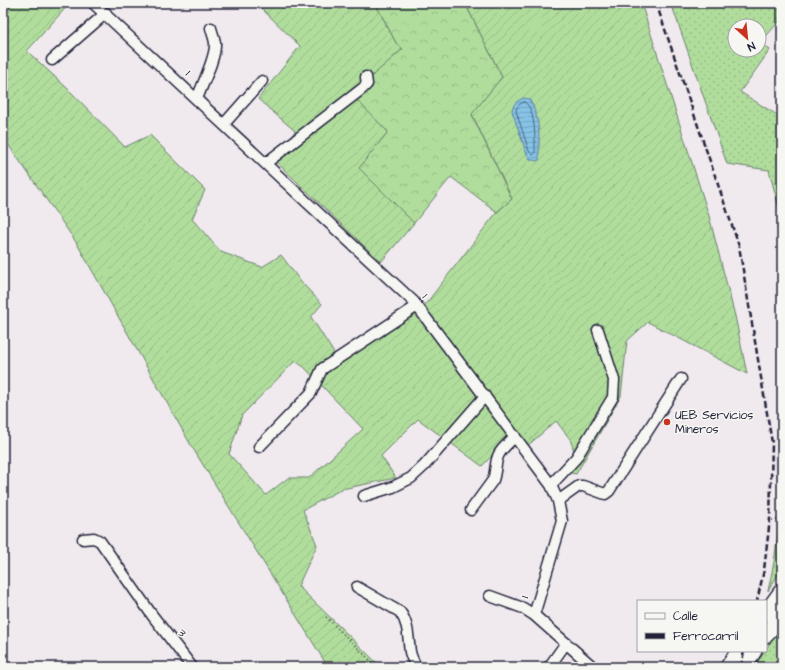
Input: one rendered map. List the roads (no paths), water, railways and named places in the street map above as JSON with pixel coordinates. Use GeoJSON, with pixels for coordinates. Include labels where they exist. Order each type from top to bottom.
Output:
{"type":"FeatureCollection","features":[{"type":"Feature","properties":{"kind":"highway"},"geometry":{"type":"LineString","coordinates":[[767,612],[781,598]]}},
{"type":"Feature","properties":{"kind":"highway"},"geometry":{"type":"LineString","coordinates":[[767,634],[782,612]]}},
{"type":"Feature","properties":{"kind":"highway"},"geometry":{"type":"LineString","coordinates":[[728,667],[738,652]]}},
{"type":"Feature","properties":{"kind":"highway"},"geometry":{"type":"LineString","coordinates":[[743,667],[753,652]]}},
{"type":"Feature","properties":{"kind":"street","name":"1"},"geometry":{"type":"LineString","coordinates":[[93,3],[197,98],[418,306],[551,484],[558,501],[562,521],[534,615],[593,667]]}},
{"type":"Feature","properties":{"kind":"street"},"geometry":{"type":"LineString","coordinates":[[52,60],[106,14]]}},
{"type":"Feature","properties":{"kind":"street"},"geometry":{"type":"LineString","coordinates":[[197,98],[215,49],[215,42],[211,28]]}},
{"type":"Feature","properties":{"kind":"street"},"geometry":{"type":"LineString","coordinates":[[266,163],[362,89],[367,84],[366,77]]}},
{"type":"Feature","properties":{"kind":"street"},"geometry":{"type":"LineString","coordinates":[[224,124],[262,81]]}},
{"type":"Feature","properties":{"kind":"street"},"geometry":{"type":"LineString","coordinates":[[259,447],[311,393],[322,368],[418,306]]}},
{"type":"Feature","properties":{"kind":"street"},"geometry":{"type":"LineString","coordinates":[[551,484],[576,458],[614,397],[614,380],[598,330]]}},
{"type":"Feature","properties":{"kind":"street"},"geometry":{"type":"LineString","coordinates":[[558,501],[579,486],[605,494],[609,492],[681,379]]}},
{"type":"Feature","properties":{"kind":"street"},"geometry":{"type":"LineString","coordinates":[[364,496],[393,487],[411,478],[424,466],[485,396]]}},
{"type":"Feature","properties":{"kind":"street"},"geometry":{"type":"LineString","coordinates":[[471,510],[493,480],[499,454],[515,436]]}},
{"type":"Feature","properties":{"kind":"street","name":"3"},"geometry":{"type":"LineString","coordinates":[[84,539],[94,538],[100,541],[152,615],[192,667]]}},
{"type":"Feature","properties":{"kind":"street"},"geometry":{"type":"LineString","coordinates":[[357,587],[400,612],[404,618],[408,630],[410,653],[416,667]]}},
{"type":"Feature","properties":{"kind":"street"},"geometry":{"type":"LineString","coordinates":[[490,596],[523,608],[534,615]]}},
{"type":"Feature","properties":{"kind":"street"},"geometry":{"type":"LineString","coordinates":[[549,667],[566,643]]}},
{"type":"Feature","properties":{"kind":"water"},"geometry":{"type":"Polygon","coordinates":[[[524,98],[529,99],[536,113],[539,136],[539,160],[536,161],[530,159],[526,152],[512,111],[516,103],[524,98]]]}},
{"type":"Feature","properties":{"kind":"railway"},"geometry":{"type":"LineString","coordinates":[[656,3],[739,246],[772,443],[770,519],[764,570],[757,600]]}},
{"type":"Feature","properties":{"kind":"railway"},"geometry":{"type":"LineString","coordinates":[[741,667],[744,652]]}},
{"type":"Feature","properties":{"kind":"place","name":"UEB Servicios Mineros"},"geometry":{"type":"Point","coordinates":[667,422]}}]}
